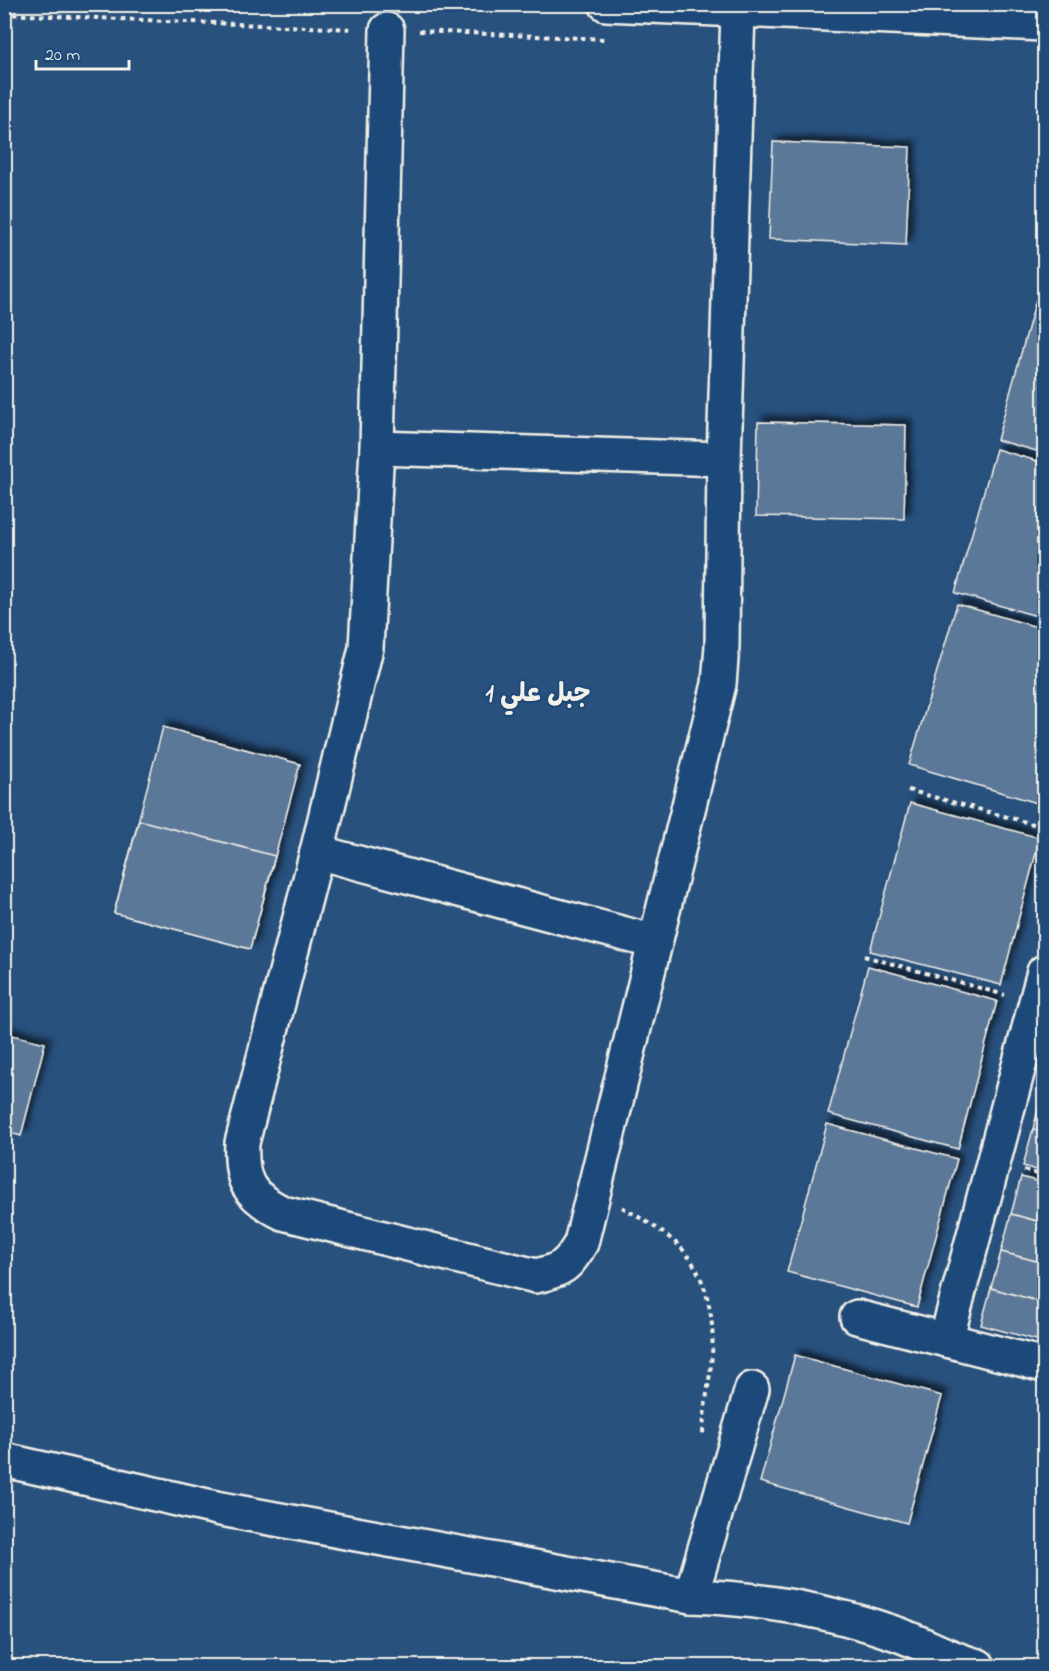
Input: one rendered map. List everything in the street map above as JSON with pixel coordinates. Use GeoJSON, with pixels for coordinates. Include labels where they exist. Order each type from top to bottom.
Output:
{"type":"FeatureCollection","features":[{"type":"Feature","properties":{"kind":"street"},"geometry":{"type":"LineString","coordinates":[[606,4],[738,11],[809,9],[1044,24]]}},
{"type":"Feature","properties":{"kind":"street"},"geometry":{"type":"LineString","coordinates":[[387,30],[377,448],[366,648],[317,852],[242,1143],[240,1166],[248,1186],[263,1203],[283,1213],[536,1276],[555,1272],[571,1260],[581,1243],[719,684],[722,646],[724,459],[738,11]]}},
{"type":"Feature","properties":{"kind":"street"},"geometry":{"type":"LineString","coordinates":[[377,448],[724,459]]}},
{"type":"Feature","properties":{"kind":"street"},"geometry":{"type":"LineString","coordinates":[[317,852],[655,942]]}},
{"type":"Feature","properties":{"kind":"street"},"geometry":{"type":"LineString","coordinates":[[946,1340],[1044,972]]}},
{"type":"Feature","properties":{"kind":"street"},"geometry":{"type":"LineString","coordinates":[[858,1317],[1044,1365]]}},
{"type":"Feature","properties":{"kind":"street"},"geometry":{"type":"LineString","coordinates":[[691,1596],[752,1389]]}},
{"type":"Feature","properties":{"kind":"street"},"geometry":{"type":"LineString","coordinates":[[4,1460],[221,1509],[691,1596],[792,1605],[836,1615],[897,1634],[917,1656],[945,1656],[978,1666]]}},
{"type":"Feature","properties":{"kind":"path"},"geometry":{"type":"LineString","coordinates":[[4,14],[617,39]]}},
{"type":"Feature","properties":{"kind":"path"},"geometry":{"type":"LineString","coordinates":[[908,790],[1044,827]]}},
{"type":"Feature","properties":{"kind":"path"},"geometry":{"type":"LineString","coordinates":[[864,956],[1036,1004]]}},
{"type":"Feature","properties":{"kind":"path"},"geometry":{"type":"LineString","coordinates":[[594,1189],[658,1229],[677,1244],[692,1262],[703,1284],[709,1307],[712,1342],[703,1419],[704,1444]]}},
{"type":"Feature","properties":{"kind":"building"},"geometry":{"type":"Polygon","coordinates":[[[773,142],[910,147],[906,245],[769,239],[773,142]]]}},
{"type":"Feature","properties":{"kind":"building"},"geometry":{"type":"Polygon","coordinates":[[[1037,296],[1044,298],[1044,453],[997,440],[1037,296]]]}},
{"type":"Feature","properties":{"kind":"building"},"geometry":{"type":"Polygon","coordinates":[[[758,422],[906,425],[904,519],[756,516],[758,422]]]}},
{"type":"Feature","properties":{"kind":"building"},"geometry":{"type":"Polygon","coordinates":[[[996,449],[1044,463],[1044,618],[955,593],[996,449]]]}},
{"type":"Feature","properties":{"kind":"building"},"geometry":{"type":"Polygon","coordinates":[[[957,604],[1044,629],[1044,805],[909,765],[957,604]]]}},
{"type":"Feature","properties":{"kind":"building"},"geometry":{"type":"Polygon","coordinates":[[[163,727],[300,764],[250,949],[114,913],[163,727]]]}},
{"type":"Feature","properties":{"kind":"building"},"geometry":{"type":"Polygon","coordinates":[[[910,803],[1040,838],[1001,985],[870,951],[910,803]]]}},
{"type":"Feature","properties":{"kind":"building"},"geometry":{"type":"Polygon","coordinates":[[[139,820],[275,856],[250,949],[114,913],[139,820]]]}},
{"type":"Feature","properties":{"kind":"building"},"geometry":{"type":"Polygon","coordinates":[[[868,966],[997,1001],[958,1149],[828,1114],[868,966]]]}},
{"type":"Feature","properties":{"kind":"building"},"geometry":{"type":"Polygon","coordinates":[[[4,1033],[45,1043],[21,1136],[4,1131],[4,1033]]]}},
{"type":"Feature","properties":{"kind":"building"},"geometry":{"type":"Polygon","coordinates":[[[1044,1092],[1044,1132],[1033,1129],[1044,1092]]]}},
{"type":"Feature","properties":{"kind":"building"},"geometry":{"type":"Polygon","coordinates":[[[827,1124],[957,1159],[917,1307],[787,1272],[827,1124]]]}},
{"type":"Feature","properties":{"kind":"building"},"geometry":{"type":"Polygon","coordinates":[[[1033,1129],[1044,1132],[1044,1172],[1023,1166],[1033,1129]]]}},
{"type":"Feature","properties":{"kind":"building"},"geometry":{"type":"Polygon","coordinates":[[[1021,1177],[1044,1183],[1044,1223],[1011,1214],[1021,1177]]]}},
{"type":"Feature","properties":{"kind":"building"},"geometry":{"type":"Polygon","coordinates":[[[1011,1214],[1044,1223],[1044,1263],[1001,1252],[1011,1214]]]}},
{"type":"Feature","properties":{"kind":"building"},"geometry":{"type":"Polygon","coordinates":[[[1001,1252],[1044,1263],[1044,1303],[991,1288],[1001,1252]]]}},
{"type":"Feature","properties":{"kind":"building"},"geometry":{"type":"Polygon","coordinates":[[[991,1288],[1044,1303],[1044,1342],[981,1325],[991,1288]]]}},
{"type":"Feature","properties":{"kind":"building"},"geometry":{"type":"Polygon","coordinates":[[[795,1355],[942,1396],[907,1523],[760,1482],[795,1355]]]}},
{"type":"Feature","properties":{"kind":"district","name":"جبل علي 1"},"geometry":{"type":"Point","coordinates":[538,692]}}]}
